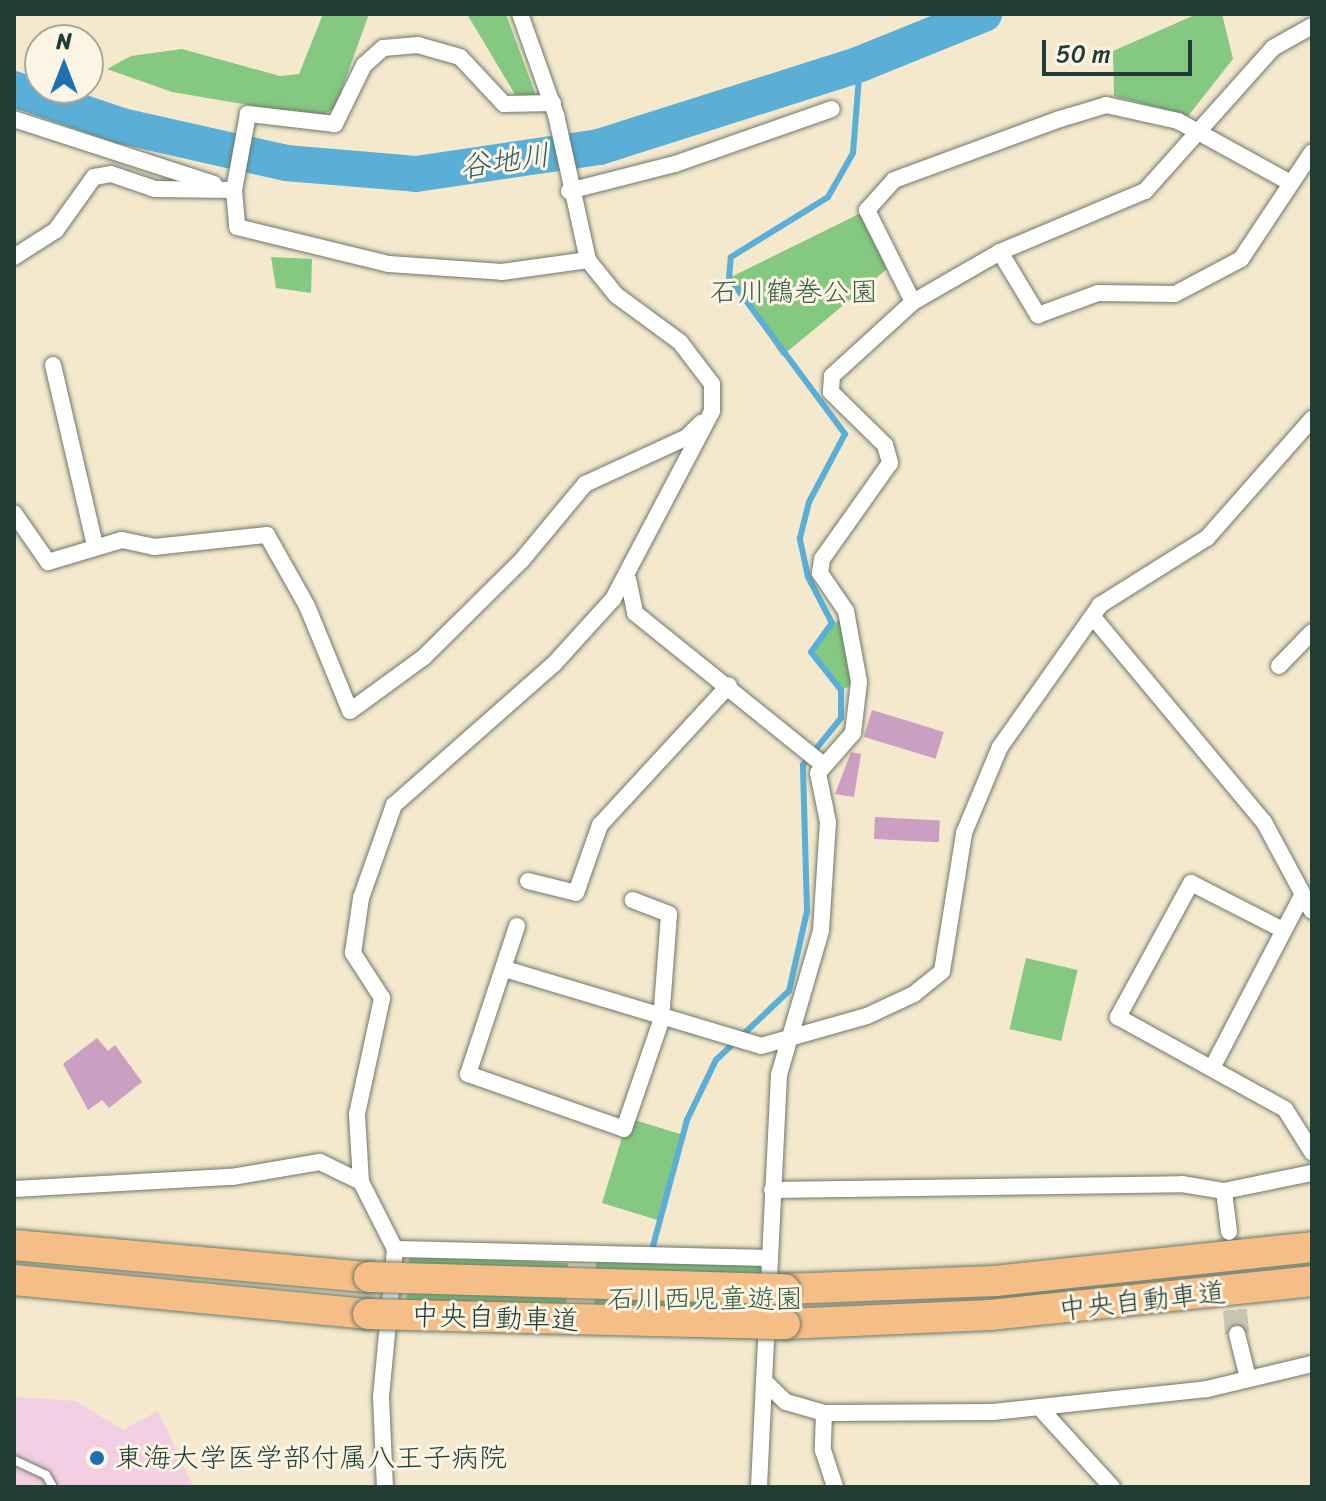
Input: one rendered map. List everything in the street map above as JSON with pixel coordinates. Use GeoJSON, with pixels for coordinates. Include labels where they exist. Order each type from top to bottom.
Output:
{"type":"FeatureCollection","features":[{"type":"Feature","properties":{"kind":"highway","name":"中央自動車道"},"geometry":{"type":"LineString","coordinates":[[14,1245],[369,1277],[785,1289],[995,1281],[1312,1247]]}},
{"type":"Feature","properties":{"kind":"highway","name":"中央自動車道"},"geometry":{"type":"LineString","coordinates":[[14,1280],[368,1314],[785,1324],[1078,1308],[1312,1281]]}},
{"type":"Feature","properties":{"kind":"highway"},"geometry":{"type":"LineString","coordinates":[[14,1298],[108,1309],[277,1307]]}},
{"type":"Feature","properties":{"kind":"street"},"geometry":{"type":"LineString","coordinates":[[385,1487],[381,1397],[395,1249],[361,1182],[357,1114],[382,998],[353,953],[361,898],[394,805],[554,664],[628,579],[657,507],[712,411],[712,384],[680,342],[616,295],[588,260],[568,189],[553,103],[520,14]]}},
{"type":"Feature","properties":{"kind":"street"},"geometry":{"type":"LineString","coordinates":[[818,761],[853,733],[859,682],[846,611],[820,573],[822,559],[890,463],[885,445],[831,392],[832,376],[913,302],[1000,252],[1145,191],[1192,132],[1273,48],[1312,26]]}},
{"type":"Feature","properties":{"kind":"street"},"geometry":{"type":"LineString","coordinates":[[553,103],[504,104],[460,57],[418,45],[383,48],[364,65],[335,124],[248,114],[235,185],[237,227],[389,264],[502,272],[588,260]]}},
{"type":"Feature","properties":{"kind":"street"},"geometry":{"type":"LineString","coordinates":[[913,302],[867,210],[894,180],[1106,105],[1178,121],[1192,132],[1287,181]]}},
{"type":"Feature","properties":{"kind":"street"},"geometry":{"type":"LineString","coordinates":[[568,189],[675,164],[832,109]]}},
{"type":"Feature","properties":{"kind":"street"},"geometry":{"type":"LineString","coordinates":[[14,119],[235,185]]}},
{"type":"Feature","properties":{"kind":"street"},"geometry":{"type":"LineString","coordinates":[[1000,252],[1038,315],[1098,293],[1175,294],[1241,259],[1287,181],[1312,152]]}},
{"type":"Feature","properties":{"kind":"street"},"geometry":{"type":"LineString","coordinates":[[14,257],[56,230],[94,177],[111,174],[155,189],[235,185]]}},
{"type":"Feature","properties":{"kind":"street"},"geometry":{"type":"LineString","coordinates":[[53,365],[95,546]]}},
{"type":"Feature","properties":{"kind":"street"},"geometry":{"type":"LineString","coordinates":[[14,513],[48,562],[95,546],[267,535],[307,606],[350,711],[424,657],[522,560],[585,484],[687,437],[712,411]]}},
{"type":"Feature","properties":{"kind":"street"},"geometry":{"type":"LineString","coordinates":[[505,969],[661,1021],[750,1044],[791,1039],[867,1016],[942,971],[973,799],[1000,747],[1093,617],[1131,581],[1207,538],[1312,419]]}},
{"type":"Feature","properties":{"kind":"street"},"geometry":{"type":"LineString","coordinates":[[628,579],[635,613],[729,685],[818,761],[828,822],[821,931],[779,1075],[759,1487]]}},
{"type":"Feature","properties":{"kind":"street"},"geometry":{"type":"LineString","coordinates":[[1093,617],[1264,822],[1312,911]]}},
{"type":"Feature","properties":{"kind":"street"},"geometry":{"type":"LineString","coordinates":[[1279,666],[1312,632]]}},
{"type":"Feature","properties":{"kind":"street"},"geometry":{"type":"LineString","coordinates":[[528,881],[576,893],[600,825],[729,685]]}},
{"type":"Feature","properties":{"kind":"street"},"geometry":{"type":"LineString","coordinates":[[1283,930],[1191,883],[1118,1017],[1285,1109],[1312,1152]]}},
{"type":"Feature","properties":{"kind":"street"},"geometry":{"type":"LineString","coordinates":[[1212,1068],[1302,896]]}},
{"type":"Feature","properties":{"kind":"street"},"geometry":{"type":"LineString","coordinates":[[517,926],[468,1074],[624,1129],[661,1021],[669,914],[633,900]]}},
{"type":"Feature","properties":{"kind":"street"},"geometry":{"type":"LineString","coordinates":[[14,1189],[232,1177],[320,1162],[361,1182]]}},
{"type":"Feature","properties":{"kind":"street"},"geometry":{"type":"LineString","coordinates":[[772,1190],[1182,1184],[1224,1191],[1312,1173]]}},
{"type":"Feature","properties":{"kind":"street"},"geometry":{"type":"LineString","coordinates":[[1224,1191],[1229,1232]]}},
{"type":"Feature","properties":{"kind":"street"},"geometry":{"type":"LineString","coordinates":[[395,1249],[770,1258]]}},
{"type":"Feature","properties":{"kind":"street"},"geometry":{"type":"LineString","coordinates":[[1237,1334],[1248,1378]]}},
{"type":"Feature","properties":{"kind":"street"},"geometry":{"type":"LineString","coordinates":[[764,1381],[786,1402],[824,1413],[1040,1408],[1248,1378],[1312,1364]]}},
{"type":"Feature","properties":{"kind":"street"},"geometry":{"type":"LineString","coordinates":[[1040,1408],[1112,1487]]}},
{"type":"Feature","properties":{"kind":"street"},"geometry":{"type":"LineString","coordinates":[[824,1413],[823,1450],[835,1487]]}},
{"type":"Feature","properties":{"kind":"lane"},"geometry":{"type":"LineString","coordinates":[[14,1460],[46,1475],[53,1487]]}},
{"type":"Feature","properties":{"kind":"shaded area","name":"東海大学医学部付属八王子病院"},"geometry":{"type":"Polygon","coordinates":[[[14,1397],[76,1401],[123,1430],[158,1411],[193,1486],[14,1487],[14,1397]]]}},
{"type":"Feature","properties":{"kind":"green space"},"geometry":{"type":"Polygon","coordinates":[[[323,14],[369,14],[335,108],[320,117],[172,92],[107,69],[131,56],[182,49],[280,76],[299,74],[323,14]]]}},
{"type":"Feature","properties":{"kind":"green space"},"geometry":{"type":"Polygon","coordinates":[[[467,14],[506,14],[536,96],[516,96],[467,14]]]}},
{"type":"Feature","properties":{"kind":"green space"},"geometry":{"type":"Polygon","coordinates":[[[1197,14],[1222,14],[1233,59],[1188,116],[1114,96],[1113,51],[1197,14]]]}},
{"type":"Feature","properties":{"kind":"green space","name":"石川鶴巻公園"},"geometry":{"type":"Polygon","coordinates":[[[867,210],[893,264],[782,356],[729,278],[867,210]]]}},
{"type":"Feature","properties":{"kind":"green space"},"geometry":{"type":"Polygon","coordinates":[[[271,257],[312,259],[311,293],[276,288],[271,257]]]}},
{"type":"Feature","properties":{"kind":"green space"},"geometry":{"type":"Polygon","coordinates":[[[846,611],[859,682],[841,690],[811,652],[846,611]]]}},
{"type":"Feature","properties":{"kind":"green space"},"geometry":{"type":"Polygon","coordinates":[[[1026,958],[1078,970],[1061,1041],[1010,1029],[1026,958]]]}},
{"type":"Feature","properties":{"kind":"green space"},"geometry":{"type":"Polygon","coordinates":[[[628,1118],[683,1135],[657,1220],[602,1203],[628,1118]]]}},
{"type":"Feature","properties":{"kind":"green space"},"geometry":{"type":"Polygon","coordinates":[[[409,1255],[568,1263],[564,1332],[405,1324],[409,1255]]]}},
{"type":"Feature","properties":{"kind":"green space","name":"石川西児童遊園"},"geometry":{"type":"Polygon","coordinates":[[[596,1260],[764,1266],[761,1340],[593,1334],[596,1260]]]}},
{"type":"Feature","properties":{"kind":"building"},"geometry":{"type":"Polygon","coordinates":[[[872,710],[944,732],[936,759],[864,737],[872,710]]]}},
{"type":"Feature","properties":{"kind":"building"},"geometry":{"type":"Polygon","coordinates":[[[851,752],[861,754],[854,797],[835,794],[851,752]]]}},
{"type":"Feature","properties":{"kind":"building"},"geometry":{"type":"Polygon","coordinates":[[[875,817],[940,820],[939,842],[874,839],[875,817]]]}},
{"type":"Feature","properties":{"kind":"building"},"geometry":{"type":"Polygon","coordinates":[[[97,1038],[108,1051],[115,1045],[142,1082],[109,1108],[102,1100],[88,1110],[63,1064],[97,1038]]]}},
{"type":"Feature","properties":{"kind":"waterway","name":"谷地川"},"geometry":{"type":"LineString","coordinates":[[14,89],[122,126],[286,163],[416,174],[599,147],[860,64],[984,14]]}},
{"type":"Feature","properties":{"kind":"waterway"},"geometry":{"type":"LineString","coordinates":[[653,1246],[687,1120],[716,1060],[789,991],[807,911],[803,765],[841,718],[841,690],[811,652],[832,623],[808,577],[800,538],[809,502],[845,434],[729,278],[731,257],[828,197],[853,153],[860,64]]}},
{"type":"Feature","properties":{"kind":"tunnel"},"geometry":{"type":"LineString","coordinates":[[1229,1238],[1237,1334]]}},
{"type":"Feature","properties":{"kind":"place","name":"東海大学医学部付属八王子病院"},"geometry":{"type":"Point","coordinates":[97,1458]}}]}
